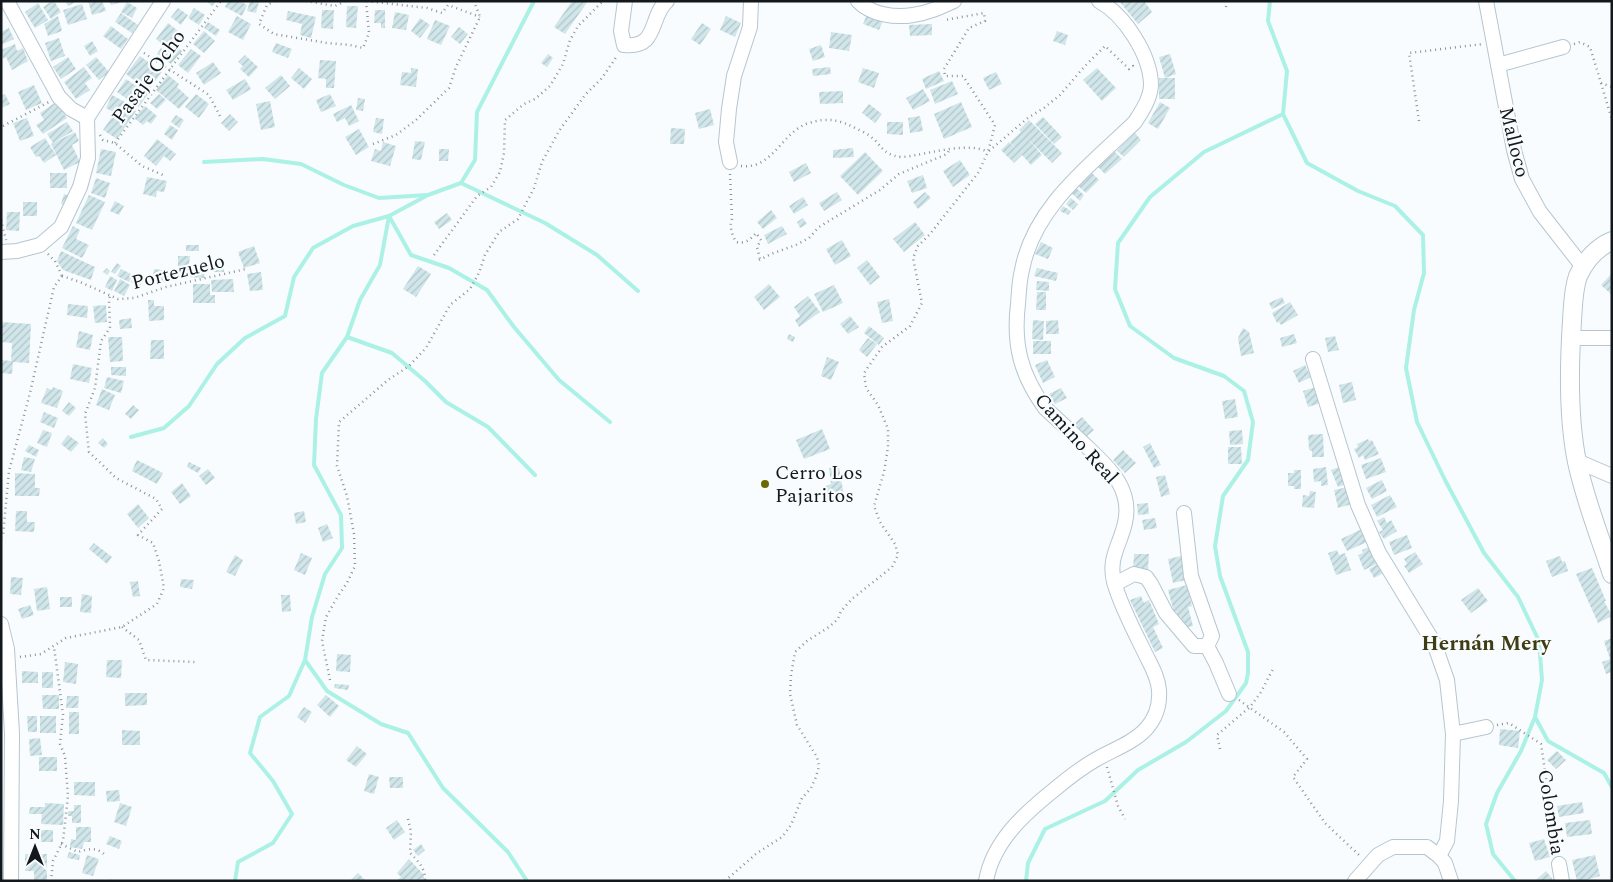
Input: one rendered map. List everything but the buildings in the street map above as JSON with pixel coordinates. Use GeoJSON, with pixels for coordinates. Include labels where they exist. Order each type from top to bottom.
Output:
{"type":"FeatureCollection","features":[{"type":"Feature","properties":{"kind":"main road"},"geometry":{"type":"LineString","coordinates":[[1612,241],[1597,251],[1583,267],[1575,288],[1570,376],[1577,461],[1612,574]]}},
{"type":"Feature","properties":{"kind":"street"},"geometry":{"type":"LineString","coordinates":[[7,1],[59,97],[71,109],[87,118]]}},
{"type":"Feature","properties":{"kind":"street"},"geometry":{"type":"LineString","coordinates":[[626,1],[621,31],[624,45],[633,46],[648,39],[662,6],[667,1]]}},
{"type":"Feature","properties":{"kind":"street"},"geometry":{"type":"LineString","coordinates":[[730,162],[726,142],[729,109],[734,76],[750,27],[751,1]]}},
{"type":"Feature","properties":{"kind":"street"},"geometry":{"type":"LineString","coordinates":[[858,1],[861,5],[874,12],[913,16],[929,12],[954,1]]}},
{"type":"Feature","properties":{"kind":"street"},"geometry":{"type":"LineString","coordinates":[[1100,1],[1108,6],[1125,24],[1138,45],[1146,61],[1151,84]]}},
{"type":"Feature","properties":{"kind":"street","name":"Malloco"},"geometry":{"type":"LineString","coordinates":[[1486,1],[1514,150],[1522,179],[1540,212],[1583,267]]}},
{"type":"Feature","properties":{"kind":"street"},"geometry":{"type":"LineString","coordinates":[[5,252],[18,252],[40,245],[60,227],[80,187],[88,158],[87,118],[133,46],[157,4]]}},
{"type":"Feature","properties":{"kind":"street"},"geometry":{"type":"LineString","coordinates":[[1498,66],[1563,46]]}},
{"type":"Feature","properties":{"kind":"street","name":"Camino Real"},"geometry":{"type":"LineString","coordinates":[[986,881],[1000,845],[1019,819],[1087,765],[1137,737],[1147,728],[1155,714],[1159,698],[1158,681],[1134,629],[1113,575],[1113,558],[1126,515],[1122,487],[1112,471],[1045,408],[1037,397],[1021,362],[1016,333],[1022,270],[1032,238],[1063,191],[1135,122],[1148,97],[1151,84]]}},
{"type":"Feature","properties":{"kind":"street"},"geometry":{"type":"LineString","coordinates":[[1571,338],[1612,338]]}},
{"type":"Feature","properties":{"kind":"street"},"geometry":{"type":"LineString","coordinates":[[1313,359],[1358,505],[1379,553],[1434,643],[1447,680],[1453,734],[1447,841],[1440,856]]}},
{"type":"Feature","properties":{"kind":"street"},"geometry":{"type":"LineString","coordinates":[[1577,461],[1612,476]]}},
{"type":"Feature","properties":{"kind":"street"},"geometry":{"type":"LineString","coordinates":[[1184,513],[1191,576],[1212,636],[1207,646]]}},
{"type":"Feature","properties":{"kind":"street"},"geometry":{"type":"LineString","coordinates":[[1115,584],[1134,574],[1146,577],[1166,613],[1194,646],[1207,646]]}},
{"type":"Feature","properties":{"kind":"street"},"geometry":{"type":"LineString","coordinates":[[1,624],[7,649],[12,733],[11,881]]}},
{"type":"Feature","properties":{"kind":"street"},"geometry":{"type":"LineString","coordinates":[[1207,646],[1229,694]]}},
{"type":"Feature","properties":{"kind":"street"},"geometry":{"type":"LineString","coordinates":[[1453,734],[1486,727]]}},
{"type":"Feature","properties":{"kind":"street"},"geometry":{"type":"LineString","coordinates":[[1355,881],[1368,864],[1378,855],[1393,847],[1427,846],[1440,856],[1448,870],[1451,881]]}},
{"type":"Feature","properties":{"kind":"street","name":"Colombia"},"geometry":{"type":"LineString","coordinates":[[1559,864],[1562,881]]}},
{"type":"Feature","properties":{"kind":"path","name":"Pasaje Ocho"},"geometry":{"type":"LineString","coordinates":[[163,175],[142,166],[115,143],[221,1]]}},
{"type":"Feature","properties":{"kind":"path"},"geometry":{"type":"LineString","coordinates":[[274,1],[267,4],[259,24],[274,34],[363,48],[369,33],[366,1],[427,8],[442,13],[448,5],[480,17]]}},
{"type":"Feature","properties":{"kind":"path"},"geometry":{"type":"LineString","coordinates":[[306,1],[334,6],[345,1]]}},
{"type":"Feature","properties":{"kind":"path"},"geometry":{"type":"LineString","coordinates":[[372,144],[396,135],[416,120],[449,88],[456,66],[480,17],[474,1]]}},
{"type":"Feature","properties":{"kind":"path"},"geometry":{"type":"LineString","coordinates":[[434,255],[477,196],[491,187],[500,172],[504,154],[506,120],[524,104],[535,99],[550,86],[563,64],[570,40],[578,26],[603,1]]}},
{"type":"Feature","properties":{"kind":"path"},"geometry":{"type":"LineString","coordinates":[[1226,7],[1228,1]]}},
{"type":"Feature","properties":{"kind":"path"},"geometry":{"type":"LineString","coordinates":[[725,881],[757,852],[782,837],[791,826],[802,798],[811,788],[816,777],[819,766],[817,757],[798,725],[790,694],[795,652],[838,619],[841,611],[852,599],[892,567],[898,555],[895,544],[880,522],[874,506],[884,472],[888,447],[888,428],[878,406],[866,388],[864,373],[882,347],[910,326],[922,303],[914,258],[918,246],[930,234],[978,173],[988,152],[994,125],[963,76],[945,76],[944,70],[969,28],[985,21],[984,13],[932,22],[929,12]]}},
{"type":"Feature","properties":{"kind":"path"},"geometry":{"type":"LineString","coordinates":[[1563,46],[1580,42],[1590,47],[1612,120]]}},
{"type":"Feature","properties":{"kind":"path"},"geometry":{"type":"LineString","coordinates":[[1419,121],[1409,53],[1494,43]]}},
{"type":"Feature","properties":{"kind":"path"},"geometry":{"type":"LineString","coordinates":[[330,680],[322,641],[326,617],[348,583],[355,566],[354,534],[347,496],[337,466],[339,422],[388,380],[409,366],[426,348],[450,305],[470,289],[479,273],[485,255],[499,232],[518,219],[534,188],[542,162],[559,131],[585,95],[602,78],[624,45]]}},
{"type":"Feature","properties":{"kind":"path"},"geometry":{"type":"LineString","coordinates":[[133,46],[209,96],[220,116]]}},
{"type":"Feature","properties":{"kind":"path"},"geometry":{"type":"LineString","coordinates":[[988,152],[1029,117],[1060,95],[1105,46],[1129,69],[1133,66],[1151,84]]}},
{"type":"Feature","properties":{"kind":"path"},"geometry":{"type":"LineString","coordinates":[[1601,83],[1612,87]]}},
{"type":"Feature","properties":{"kind":"path"},"geometry":{"type":"LineString","coordinates":[[3,126],[59,97]]}},
{"type":"Feature","properties":{"kind":"path"},"geometry":{"type":"LineString","coordinates":[[950,149],[947,154],[899,174],[880,190],[819,227],[802,242],[760,260],[757,247],[760,240],[756,233],[750,240],[742,243],[736,242],[733,237],[730,224],[732,219],[730,162],[743,167],[757,164],[773,154],[790,134],[808,123],[831,119],[843,122],[870,136],[886,153],[902,157],[950,149],[971,148],[988,152]]}},
{"type":"Feature","properties":{"kind":"path"},"geometry":{"type":"LineString","coordinates":[[1,220],[5,252]]}},
{"type":"Feature","properties":{"kind":"path"},"geometry":{"type":"LineString","coordinates":[[1,538],[3,535],[9,471],[30,392],[54,287],[62,276],[55,261],[40,245]]}},
{"type":"Feature","properties":{"kind":"path","name":"Portezuelo"},"geometry":{"type":"LineString","coordinates":[[62,276],[118,299],[134,298],[166,287],[246,269]]}},
{"type":"Feature","properties":{"kind":"path"},"geometry":{"type":"LineString","coordinates":[[8,659],[41,654],[66,638],[122,627],[157,604],[164,588],[153,542],[138,535],[162,510],[156,499],[116,478],[90,452],[85,414],[95,388],[101,341],[110,328],[108,300],[110,295]]}},
{"type":"Feature","properties":{"kind":"path"},"geometry":{"type":"LineString","coordinates":[[122,627],[139,640],[146,660],[195,662]]}},
{"type":"Feature","properties":{"kind":"path"},"geometry":{"type":"LineString","coordinates":[[51,881],[53,861],[63,841],[68,796],[65,756],[60,744],[63,714],[54,646]]}},
{"type":"Feature","properties":{"kind":"path"},"geometry":{"type":"LineString","coordinates":[[1220,749],[1217,735],[1250,707],[1261,692],[1274,667]]}},
{"type":"Feature","properties":{"kind":"path"},"geometry":{"type":"LineString","coordinates":[[1250,707],[1284,732],[1307,759],[1293,777],[1325,823],[1368,864]]}},
{"type":"Feature","properties":{"kind":"path","name":"Colombia"},"geometry":{"type":"LineString","coordinates":[[1486,727],[1509,723],[1541,744],[1559,864]]}},
{"type":"Feature","properties":{"kind":"path"},"geometry":{"type":"LineString","coordinates":[[1108,772],[1118,806],[1125,820]]}},
{"type":"Feature","properties":{"kind":"path"},"geometry":{"type":"LineString","coordinates":[[408,820],[411,832],[410,853],[426,874],[426,881]]}},
{"type":"Feature","properties":{"kind":"path"},"geometry":{"type":"LineString","coordinates":[[61,844],[78,852],[90,849],[100,850],[104,854]]}},
{"type":"Feature","properties":{"kind":"path"},"geometry":{"type":"LineString","coordinates":[[110,881],[114,880]]}},
{"type":"Feature","properties":{"kind":"waterway"},"geometry":{"type":"LineString","coordinates":[[235,881],[238,862],[273,843],[292,814],[273,781],[250,753],[260,717],[289,696],[305,660],[312,617],[325,574],[342,548],[341,515],[314,465],[316,419],[322,373],[347,337],[360,300],[380,265],[389,216],[428,195],[461,183],[475,160],[477,112],[534,1]]}},
{"type":"Feature","properties":{"kind":"waterway"},"geometry":{"type":"LineString","coordinates":[[1026,881],[1028,863],[1045,829],[1105,801],[1138,770],[1186,742],[1226,711],[1246,683],[1248,652],[1220,576],[1215,546],[1223,496],[1248,460],[1253,422],[1244,391],[1224,376],[1174,358],[1130,326],[1115,289],[1118,243],[1150,197],[1204,152],[1283,114],[1287,71],[1268,21],[1270,1]]}},
{"type":"Feature","properties":{"kind":"waterway"},"geometry":{"type":"LineString","coordinates":[[1283,114],[1307,163],[1358,191],[1395,206],[1423,235],[1424,273],[1414,310],[1406,368],[1417,422],[1484,553],[1518,597],[1539,641],[1542,680],[1535,717],[1548,741],[1604,773],[1612,787]]}},
{"type":"Feature","properties":{"kind":"waterway"},"geometry":{"type":"LineString","coordinates":[[204,162],[263,159],[301,164],[344,185],[379,198],[427,195]]}},
{"type":"Feature","properties":{"kind":"waterway"},"geometry":{"type":"LineString","coordinates":[[461,183],[545,223],[597,255],[638,291]]}},
{"type":"Feature","properties":{"kind":"waterway"},"geometry":{"type":"LineString","coordinates":[[131,437],[164,428],[189,406],[217,364],[245,338],[285,316],[294,277],[313,248],[353,226],[389,216],[411,255],[449,268],[487,290],[514,327],[559,380],[610,422]]}},
{"type":"Feature","properties":{"kind":"waterway"},"geometry":{"type":"LineString","coordinates":[[347,337],[392,353],[446,402],[488,427],[535,475]]}},
{"type":"Feature","properties":{"kind":"waterway"},"geometry":{"type":"LineString","coordinates":[[305,660],[327,691],[381,724],[408,733],[443,788],[508,852],[527,881]]}},
{"type":"Feature","properties":{"kind":"waterway"},"geometry":{"type":"LineString","coordinates":[[1515,881],[1493,854],[1486,824],[1497,793],[1521,751],[1535,717]]}},
{"type":"Feature","properties":{"kind":"place","name":"Cerro Los Pajaritos"},"geometry":{"type":"Point","coordinates":[765,484]}},
{"type":"Feature","properties":{"kind":"district","name":"Hernán Mery"},"geometry":{"type":"Point","coordinates":[1486,643]}}]}
